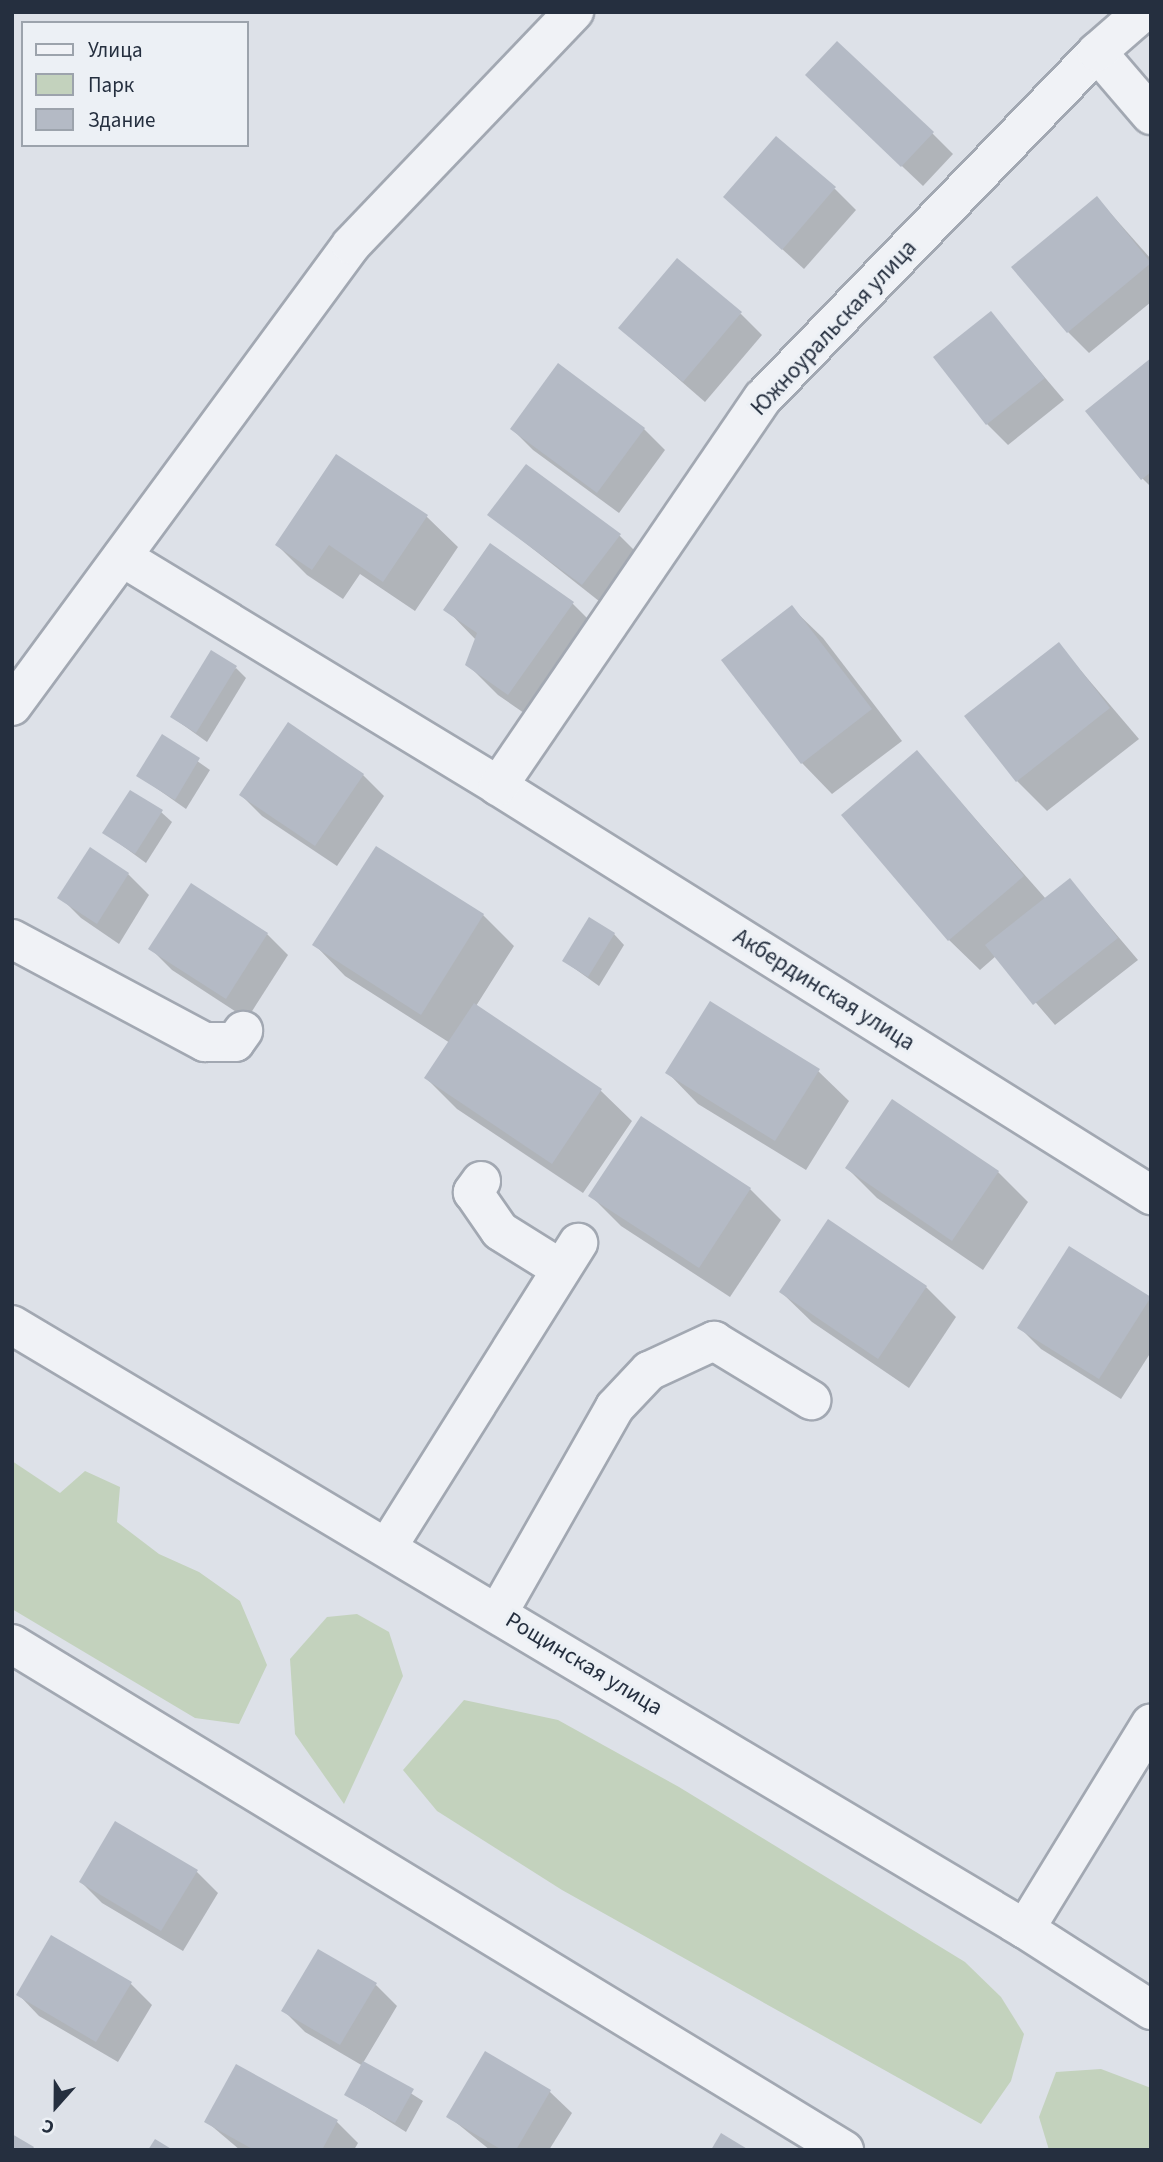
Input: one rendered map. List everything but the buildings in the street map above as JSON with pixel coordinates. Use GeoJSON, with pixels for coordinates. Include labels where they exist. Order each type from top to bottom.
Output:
{"type":"FeatureCollection","features":[{"type":"Feature","properties":{"kind":"street"},"geometry":{"type":"LineString","coordinates":[[12,706],[351,245],[574,12]]}},
{"type":"Feature","properties":{"kind":"street","name":"Южноуральская улица"},"geometry":{"type":"LineString","coordinates":[[498,786],[763,398],[1097,52],[1143,12]]}},
{"type":"Feature","properties":{"kind":"street"},"geometry":{"type":"LineString","coordinates":[[1097,52],[1151,116]]}},
{"type":"Feature","properties":{"kind":"street","name":"Акбердинская улица"},"geometry":{"type":"LineString","coordinates":[[122,557],[498,786],[1151,1195]]}},
{"type":"Feature","properties":{"kind":"street"},"geometry":{"type":"LineString","coordinates":[[12,939],[205,1042],[235,1042],[243,1031]]}},
{"type":"Feature","properties":{"kind":"street"},"geometry":{"type":"LineString","coordinates":[[388,1546],[570,1256],[500,1231],[473,1192],[481,1181]]}},
{"type":"Feature","properties":{"kind":"street","name":"Рощинская улица"},"geometry":{"type":"LineString","coordinates":[[12,1325],[388,1546],[1025,1929],[1151,2010]]}},
{"type":"Feature","properties":{"kind":"street"},"geometry":{"type":"LineString","coordinates":[[498,1613],[615,1407],[649,1370],[714,1341],[811,1400]]}},
{"type":"Feature","properties":{"kind":"street"},"geometry":{"type":"LineString","coordinates":[[12,1643],[844,2150]]}},
{"type":"Feature","properties":{"kind":"street"},"geometry":{"type":"LineString","coordinates":[[1025,1929],[1151,1723]]}},
{"type":"Feature","properties":{"kind":"green space"},"geometry":{"type":"Polygon","coordinates":[[[12,1461],[60,1493],[85,1471],[120,1487],[117,1522],[159,1554],[199,1572],[240,1601],[267,1665],[239,1724],[195,1718],[12,1609],[12,1461]]]}},
{"type":"Feature","properties":{"kind":"green space"},"geometry":{"type":"Polygon","coordinates":[[[357,1614],[389,1632],[403,1676],[344,1804],[295,1734],[290,1659],[327,1617],[357,1614]]]}},
{"type":"Feature","properties":{"kind":"green space"},"geometry":{"type":"Polygon","coordinates":[[[464,1700],[558,1720],[679,1787],[965,1962],[1001,1997],[1024,2034],[1011,2081],[981,2124],[562,1890],[437,1811],[403,1770],[464,1700]]]}},
{"type":"Feature","properties":{"kind":"green space"},"geometry":{"type":"Polygon","coordinates":[[[1101,2069],[1151,2088],[1151,2150],[1049,2150],[1039,2117],[1056,2072],[1101,2069]]]}}]}
